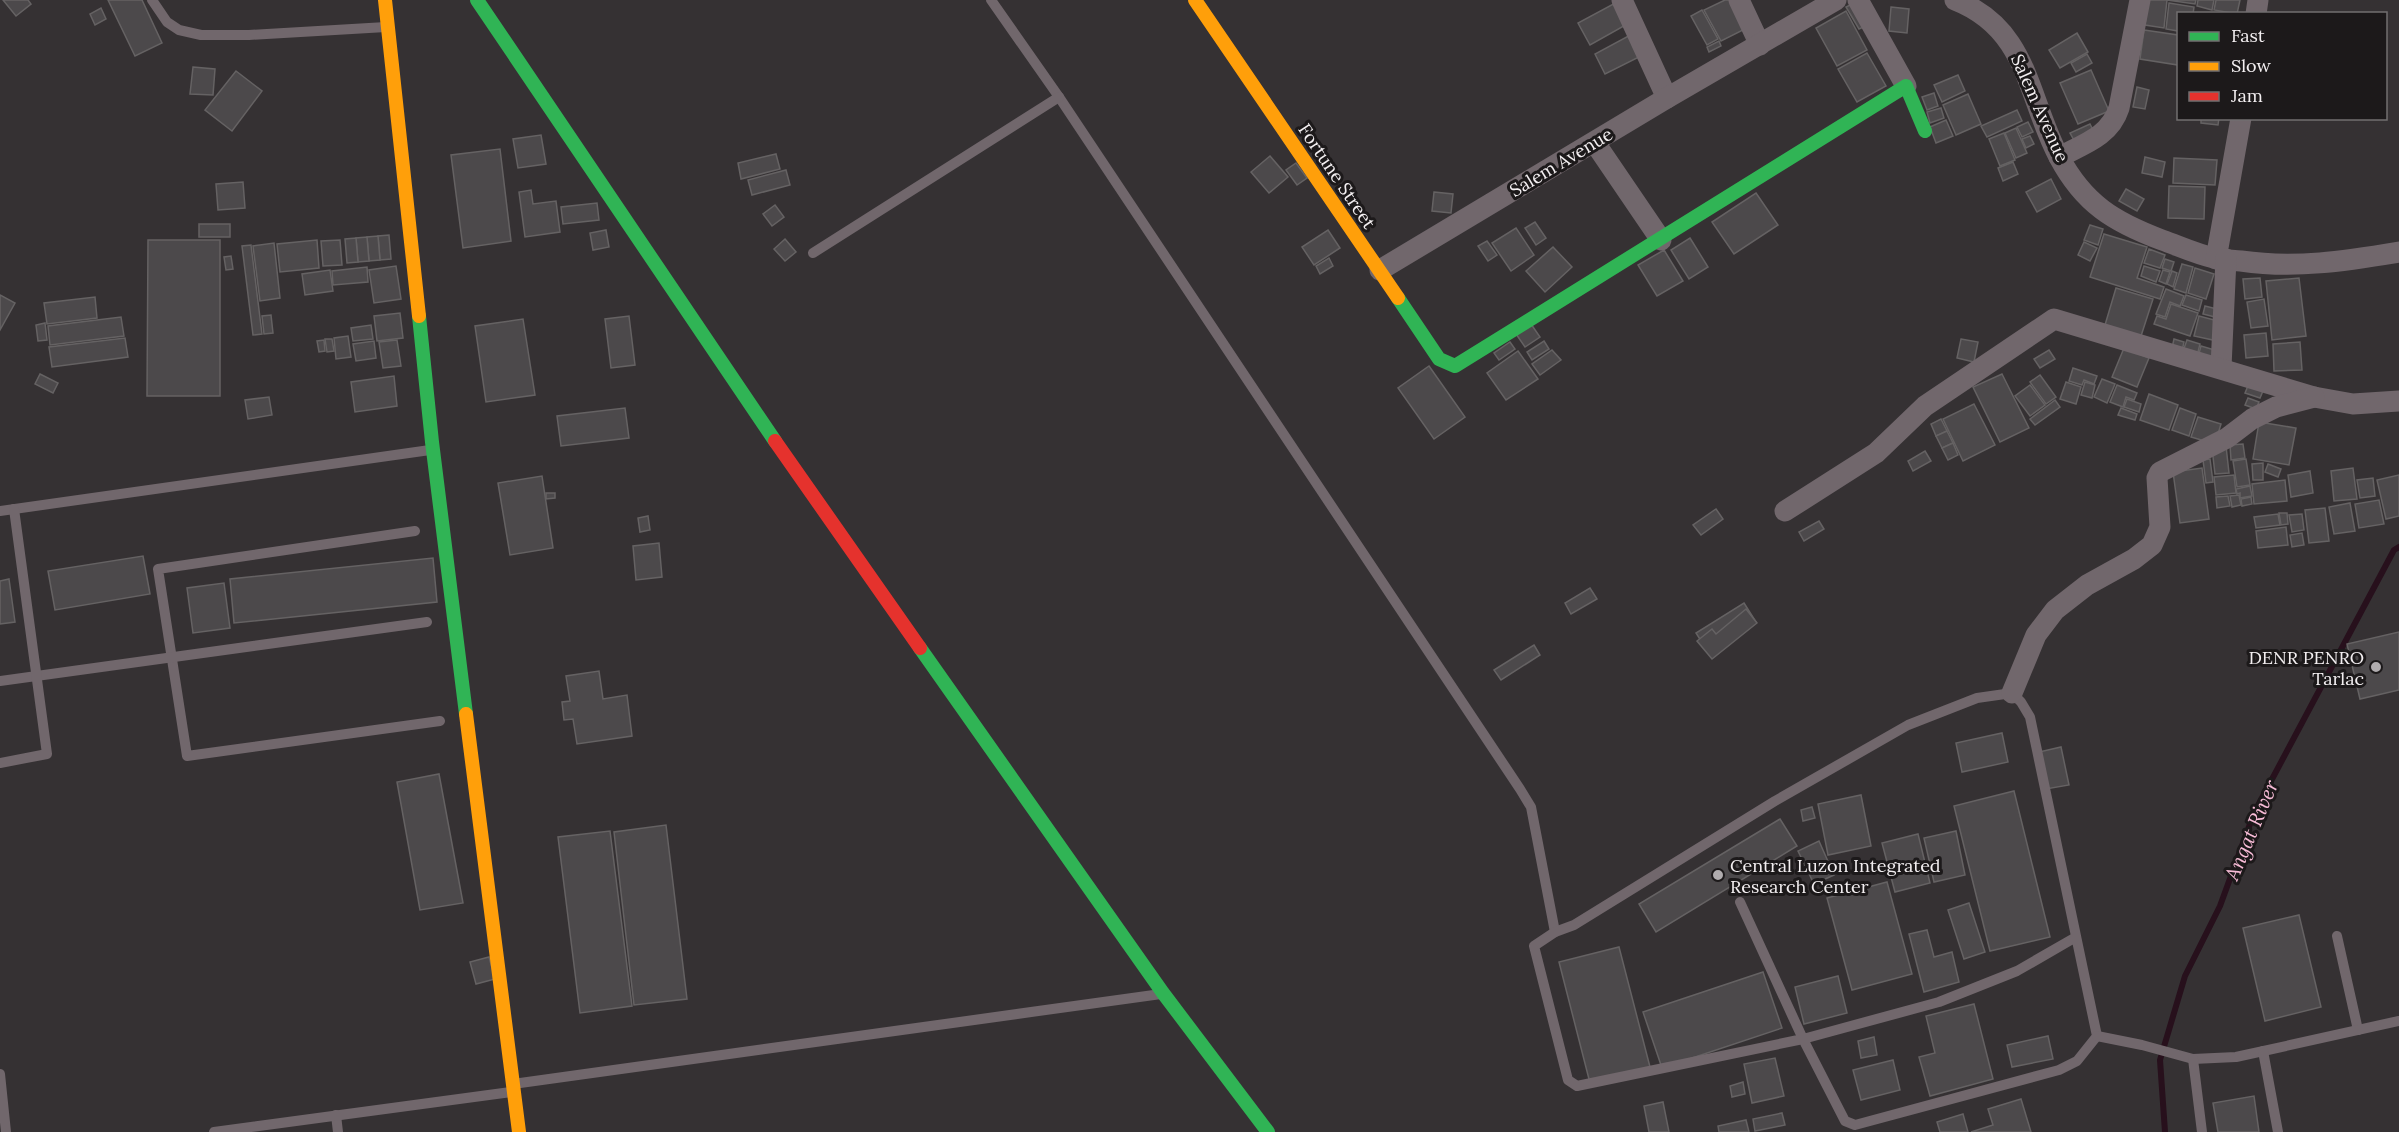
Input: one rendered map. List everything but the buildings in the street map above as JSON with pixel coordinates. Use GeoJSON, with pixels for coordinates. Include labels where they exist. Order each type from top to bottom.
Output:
{"type":"FeatureCollection","features":[{"type":"Feature","properties":{"kind":"street"},"geometry":{"type":"LineString","coordinates":[[385,0],[434,450],[519,1132]]}},
{"type":"Feature","properties":{"kind":"street"},"geometry":{"type":"LineString","coordinates":[[477,0],[776,443],[1163,993],[1268,1132]]}},
{"type":"Feature","properties":{"kind":"street","name":"Fortune Street"},"geometry":{"type":"LineString","coordinates":[[1195,0],[1439,359],[1455,366],[1661,240]]}},
{"type":"Feature","properties":{"kind":"street"},"geometry":{"type":"LineString","coordinates":[[1622,0],[1667,98]]}},
{"type":"Feature","properties":{"kind":"street"},"geometry":{"type":"LineString","coordinates":[[1739,0],[1761,45]]}},
{"type":"Feature","properties":{"kind":"street","name":"Salem Avenue"},"geometry":{"type":"LineString","coordinates":[[1380,270],[1836,0]]}},
{"type":"Feature","properties":{"kind":"street"},"geometry":{"type":"LineString","coordinates":[[1858,0],[1906,86],[1925,131]]}},
{"type":"Feature","properties":{"kind":"street","name":"Salem Avenue"},"geometry":{"type":"LineString","coordinates":[[1955,0],[1969,5],[2000,28],[2021,59],[2059,157],[2082,192],[2110,217],[2129,228],[2221,259],[2271,265],[2298,266],[2399,252]]}},
{"type":"Feature","properties":{"kind":"street"},"geometry":{"type":"LineString","coordinates":[[2124,0],[2137,22]]}},
{"type":"Feature","properties":{"kind":"street"},"geometry":{"type":"LineString","coordinates":[[2059,157],[2090,141],[2115,122],[2140,0]]}},
{"type":"Feature","properties":{"kind":"street"},"geometry":{"type":"LineString","coordinates":[[1595,143],[1661,240],[1906,86]]}},
{"type":"Feature","properties":{"kind":"street"},"geometry":{"type":"LineString","coordinates":[[2221,368],[2221,259],[2241,120]]}},
{"type":"Feature","properties":{"kind":"street"},"geometry":{"type":"LineString","coordinates":[[1785,511],[1876,453],[1925,406],[2054,319],[2314,397],[2353,404],[2399,401]]}},
{"type":"Feature","properties":{"kind":"street"},"geometry":{"type":"LineString","coordinates":[[2012,693],[2036,635],[2055,610],[2087,585],[2134,559],[2152,545],[2160,527],[2157,478],[2160,472],[2228,438],[2252,419],[2276,407],[2314,397]]}},
{"type":"Feature","properties":{"kind":"lane"},"geometry":{"type":"LineString","coordinates":[[152,0],[167,22],[179,30],[201,35],[249,35],[388,26]]}},
{"type":"Feature","properties":{"kind":"lane"},"geometry":{"type":"LineString","coordinates":[[992,0],[1059,97],[1531,807],[1555,932]]}},
{"type":"Feature","properties":{"kind":"lane"},"geometry":{"type":"LineString","coordinates":[[813,253],[1059,97]]}},
{"type":"Feature","properties":{"kind":"lane"},"geometry":{"type":"LineString","coordinates":[[0,512],[434,450]]}},
{"type":"Feature","properties":{"kind":"lane"},"geometry":{"type":"LineString","coordinates":[[0,763],[46,754],[15,509]]}},
{"type":"Feature","properties":{"kind":"lane"},"geometry":{"type":"LineString","coordinates":[[415,531],[158,569],[187,756],[440,721]]}},
{"type":"Feature","properties":{"kind":"lane"},"geometry":{"type":"LineString","coordinates":[[0,681],[427,622]]}},
{"type":"Feature","properties":{"kind":"lane"},"geometry":{"type":"LineString","coordinates":[[2076,937],[2017,971],[1949,998],[1803,1039],[1578,1086],[1571,1084],[1568,1080],[1534,946],[1555,932],[1574,925],[1775,801],[1908,725],[1977,698],[2012,693],[2030,717],[2097,1036]]}},
{"type":"Feature","properties":{"kind":"lane"},"geometry":{"type":"LineString","coordinates":[[1740,902],[1803,1039],[1845,1121],[1846,1128],[2059,1070],[2077,1061],[2097,1036]]}},
{"type":"Feature","properties":{"kind":"lane"},"geometry":{"type":"LineString","coordinates":[[2337,936],[2358,1030]]}},
{"type":"Feature","properties":{"kind":"lane"},"geometry":{"type":"LineString","coordinates":[[214,1132],[261,1129],[513,1088],[1163,993]]}},
{"type":"Feature","properties":{"kind":"lane"},"geometry":{"type":"LineString","coordinates":[[2097,1036],[2193,1059],[2236,1057],[2399,1021]]}},
{"type":"Feature","properties":{"kind":"lane"},"geometry":{"type":"LineString","coordinates":[[2263,1051],[2278,1132]]}},
{"type":"Feature","properties":{"kind":"lane"},"geometry":{"type":"LineString","coordinates":[[2193,1059],[2202,1132]]}},
{"type":"Feature","properties":{"kind":"lane"},"geometry":{"type":"LineString","coordinates":[[0,1074],[6,1132]]}},
{"type":"Feature","properties":{"kind":"lane"},"geometry":{"type":"LineString","coordinates":[[336,1115],[338,1132]]}},
{"type":"Feature","properties":{"kind":"waterway","name":"Angat River"},"geometry":{"type":"LineString","coordinates":[[2165,1132],[2160,1060],[2185,976],[2220,906],[2254,813],[2394,550],[2399,547]]}},
{"type":"Feature","properties":{"kind":"traffic: fast"},"geometry":{"type":"LineString","coordinates":[[477,0],[775,441]]}},
{"type":"Feature","properties":{"kind":"traffic: fast"},"geometry":{"type":"LineString","coordinates":[[1398,298],[1439,359],[1455,366],[1906,86],[1925,131]]}},
{"type":"Feature","properties":{"kind":"traffic: fast"},"geometry":{"type":"LineString","coordinates":[[419,316],[432,442],[466,714]]}},
{"type":"Feature","properties":{"kind":"traffic: fast"},"geometry":{"type":"LineString","coordinates":[[920,648],[1163,993],[1268,1132]]}},
{"type":"Feature","properties":{"kind":"traffic: slow"},"geometry":{"type":"LineString","coordinates":[[385,0],[419,316]]}},
{"type":"Feature","properties":{"kind":"traffic: slow"},"geometry":{"type":"LineString","coordinates":[[1195,0],[1398,298]]}},
{"type":"Feature","properties":{"kind":"traffic: slow"},"geometry":{"type":"LineString","coordinates":[[466,714],[519,1132]]}},
{"type":"Feature","properties":{"kind":"traffic: jam"},"geometry":{"type":"LineString","coordinates":[[775,441],[920,648]]}},
{"type":"Feature","properties":{"kind":"place","name":"DENR PENRO Tarlac"},"geometry":{"type":"Point","coordinates":[2376,667]}},
{"type":"Feature","properties":{"kind":"place","name":"Central Luzon Integrated Research Center"},"geometry":{"type":"Point","coordinates":[1718,875]}}]}
